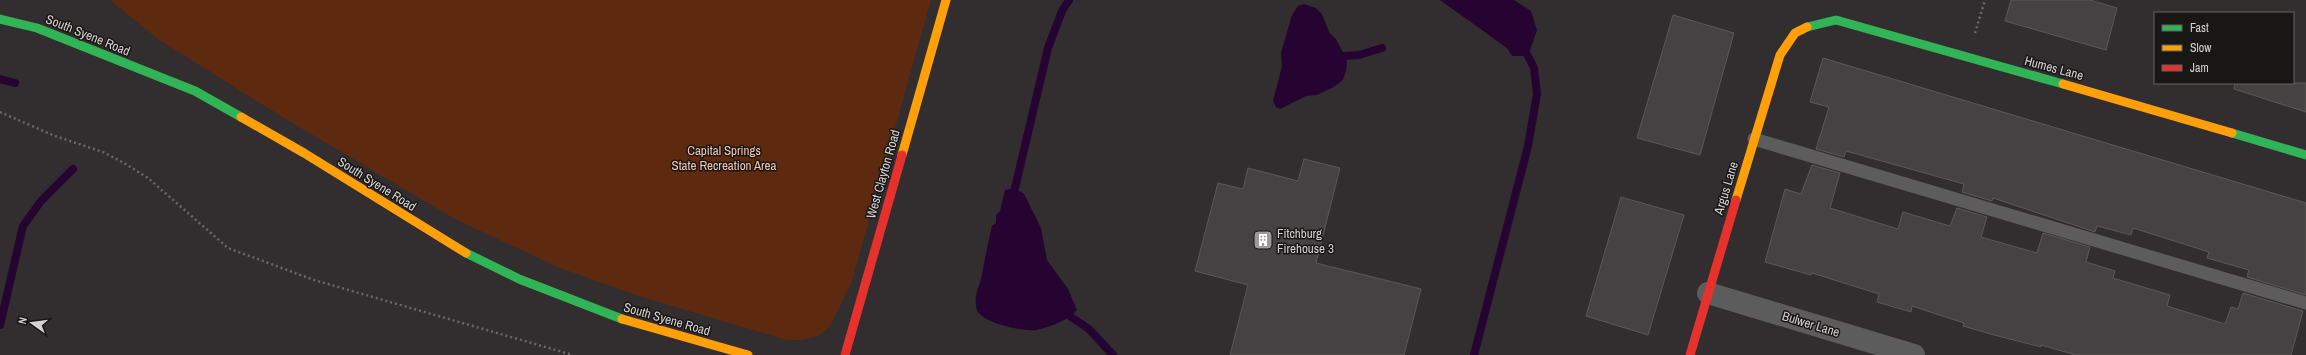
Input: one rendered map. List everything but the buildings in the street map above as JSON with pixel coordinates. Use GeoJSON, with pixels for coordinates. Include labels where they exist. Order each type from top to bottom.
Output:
{"type":"FeatureCollection","features":[{"type":"Feature","properties":{"kind":"street","name":"West Clayton Road"},"geometry":{"type":"LineString","coordinates":[[846,355],[946,0]]}},
{"type":"Feature","properties":{"kind":"street","name":"South Syene Road"},"geometry":{"type":"LineString","coordinates":[[0,19],[37,28],[195,91],[304,153],[462,250],[519,279],[615,317],[748,355]]}},
{"type":"Feature","properties":{"kind":"street","name":"Humes Lane"},"geometry":{"type":"LineString","coordinates":[[1794,33],[1814,24],[1836,20],[1965,58],[2121,100],[2306,156]]}},
{"type":"Feature","properties":{"kind":"street","name":"Argus Lane"},"geometry":{"type":"LineString","coordinates":[[1690,355],[1780,55],[1794,33]]}},
{"type":"Feature","properties":{"kind":"street","name":"Bulwer Lane"},"geometry":{"type":"LineString","coordinates":[[1708,293],[1914,355]]}},
{"type":"Feature","properties":{"kind":"lane"},"geometry":{"type":"LineString","coordinates":[[1754,139],[2306,303]]}},
{"type":"Feature","properties":{"kind":"path"},"geometry":{"type":"LineString","coordinates":[[1965,58],[1977,29],[1985,0]]}},
{"type":"Feature","properties":{"kind":"path"},"geometry":{"type":"LineString","coordinates":[[0,112],[55,136],[103,152],[124,163],[148,178],[228,248],[314,280],[573,355]]}},
{"type":"Feature","properties":{"kind":"green space","name":"Capital Springs State Recreation Area"},"geometry":{"type":"Polygon","coordinates":[[[110,0],[931,0],[852,281],[830,326],[818,336],[802,340],[787,340],[642,297],[560,268],[453,218],[284,118],[158,39],[110,0]]]}},
{"type":"Feature","properties":{"kind":"shaded area"},"geometry":{"type":"Polygon","coordinates":[[[1440,0],[1514,0],[1531,11],[1537,30],[1528,56],[1512,56],[1507,48],[1440,0]]]}},
{"type":"Feature","properties":{"kind":"shaded area"},"geometry":{"type":"Polygon","coordinates":[[[1304,4],[1316,8],[1322,14],[1329,32],[1336,39],[1347,60],[1346,71],[1343,80],[1332,88],[1317,95],[1306,96],[1280,109],[1276,107],[1273,101],[1282,66],[1281,53],[1292,15],[1298,6],[1304,4]]]}},
{"type":"Feature","properties":{"kind":"shaded area"},"geometry":{"type":"Polygon","coordinates":[[[1015,188],[1024,194],[1041,228],[1047,260],[1068,289],[1077,310],[1074,314],[1059,323],[1036,330],[1022,330],[995,323],[980,315],[976,305],[976,296],[992,226],[996,223],[996,215],[1000,211],[1005,190],[1015,188]]]}},
{"type":"Feature","properties":{"kind":"waterway"},"geometry":{"type":"LineString","coordinates":[[1015,188],[1048,48],[1062,11],[1069,0]]}},
{"type":"Feature","properties":{"kind":"waterway"},"geometry":{"type":"LineString","coordinates":[[1344,56],[1359,55],[1382,48]]}},
{"type":"Feature","properties":{"kind":"waterway"},"geometry":{"type":"LineString","coordinates":[[1474,355],[1528,146],[1537,94],[1534,68],[1528,56]]}},
{"type":"Feature","properties":{"kind":"waterway"},"geometry":{"type":"LineString","coordinates":[[0,79],[15,83]]}},
{"type":"Feature","properties":{"kind":"waterway"},"geometry":{"type":"LineString","coordinates":[[0,325],[23,226],[41,201],[73,169]]}},
{"type":"Feature","properties":{"kind":"waterway"},"geometry":{"type":"LineString","coordinates":[[1071,317],[1089,329],[1113,355]]}},
{"type":"Feature","properties":{"kind":"traffic: fast"},"geometry":{"type":"LineString","coordinates":[[0,19],[37,28],[195,91],[241,117]]}},
{"type":"Feature","properties":{"kind":"traffic: fast"},"geometry":{"type":"LineString","coordinates":[[1807,27],[1836,20],[2063,84]]}},
{"type":"Feature","properties":{"kind":"traffic: fast"},"geometry":{"type":"LineString","coordinates":[[2232,133],[2306,155]]}},
{"type":"Feature","properties":{"kind":"traffic: fast"},"geometry":{"type":"LineString","coordinates":[[466,253],[519,279],[622,319]]}},
{"type":"Feature","properties":{"kind":"traffic: slow"},"geometry":{"type":"LineString","coordinates":[[902,155],[946,0]]}},
{"type":"Feature","properties":{"kind":"traffic: slow"},"geometry":{"type":"LineString","coordinates":[[1736,200],[1780,55],[1795,33],[1807,27]]}},
{"type":"Feature","properties":{"kind":"traffic: slow"},"geometry":{"type":"LineString","coordinates":[[2063,84],[2232,133]]}},
{"type":"Feature","properties":{"kind":"traffic: slow"},"geometry":{"type":"LineString","coordinates":[[241,117],[304,153],[466,253]]}},
{"type":"Feature","properties":{"kind":"traffic: slow"},"geometry":{"type":"LineString","coordinates":[[622,319],[748,355]]}},
{"type":"Feature","properties":{"kind":"traffic: jam"},"geometry":{"type":"LineString","coordinates":[[845,355],[902,155]]}},
{"type":"Feature","properties":{"kind":"traffic: jam"},"geometry":{"type":"LineString","coordinates":[[1690,355],[1736,200]]}},
{"type":"Feature","properties":{"kind":"place","name":"Fitchburg Firehouse 3"},"geometry":{"type":"Point","coordinates":[1263,240]}}]}
